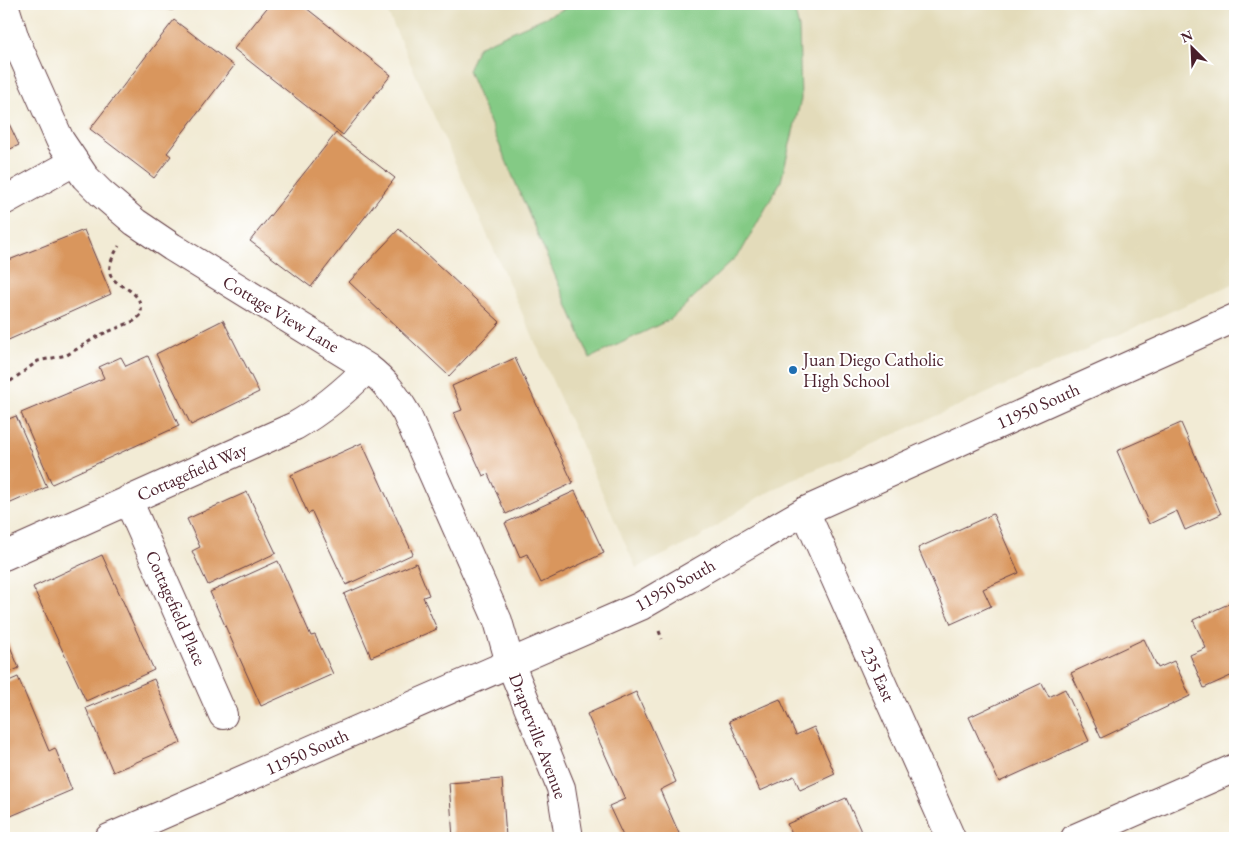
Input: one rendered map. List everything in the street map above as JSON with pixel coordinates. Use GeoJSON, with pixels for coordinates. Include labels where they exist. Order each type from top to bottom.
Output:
{"type":"FeatureCollection","features":[{"type":"Feature","properties":{"kind":"street","name":"Cottage View Lane"},"geometry":{"type":"LineString","coordinates":[[4,4],[15,39],[51,120],[74,162],[101,193],[135,222],[368,368],[384,380],[406,413],[498,621],[510,663]]}},
{"type":"Feature","properties":{"kind":"street"},"geometry":{"type":"LineString","coordinates":[[4,201],[74,162]]}},
{"type":"Feature","properties":{"kind":"street","name":"11950 South"},"geometry":{"type":"LineString","coordinates":[[109,838],[641,606],[806,511],[1233,325]]}},
{"type":"Feature","properties":{"kind":"street","name":"Cottagefield Way"},"geometry":{"type":"LineString","coordinates":[[4,556],[295,426],[320,412],[343,394],[368,368]]}},
{"type":"Feature","properties":{"kind":"street","name":"Cottagefield Place"},"geometry":{"type":"LineString","coordinates":[[128,500],[223,715]]}},
{"type":"Feature","properties":{"kind":"street","name":"235 East"},"geometry":{"type":"LineString","coordinates":[[806,511],[951,838]]}},
{"type":"Feature","properties":{"kind":"street","name":"Draperville Avenue"},"geometry":{"type":"LineString","coordinates":[[510,663],[561,788],[568,838]]}},
{"type":"Feature","properties":{"kind":"street"},"geometry":{"type":"LineString","coordinates":[[1075,838],[1235,768]]}},
{"type":"Feature","properties":{"kind":"path"},"geometry":{"type":"LineString","coordinates":[[4,386],[38,361],[67,355],[100,335],[134,321],[141,315],[141,303],[132,292],[116,284],[111,276],[112,259],[135,222]]}},
{"type":"Feature","properties":{"kind":"path"},"geometry":{"type":"LineString","coordinates":[[659,630],[662,639]]}},
{"type":"Feature","properties":{"kind":"shaded area","name":"Juan Diego Catholic High School"},"geometry":{"type":"Polygon","coordinates":[[[384,4],[1235,4],[1235,283],[796,478],[759,497],[699,538],[636,568],[384,4]]]}},
{"type":"Feature","properties":{"kind":"green space"},"geometry":{"type":"Polygon","coordinates":[[[575,4],[793,4],[799,28],[801,99],[781,181],[741,252],[671,319],[590,358],[468,71],[478,47],[575,4]]]}},
{"type":"Feature","properties":{"kind":"building"},"geometry":{"type":"Polygon","coordinates":[[[119,4],[174,4],[173,10],[119,4]]]}},
{"type":"Feature","properties":{"kind":"building"},"geometry":{"type":"Polygon","coordinates":[[[270,4],[301,4],[391,75],[343,135],[234,49],[270,4]]]}},
{"type":"Feature","properties":{"kind":"building"},"geometry":{"type":"Polygon","coordinates":[[[174,20],[234,66],[167,153],[171,156],[154,178],[90,129],[174,20]]]}},
{"type":"Feature","properties":{"kind":"building"},"geometry":{"type":"Polygon","coordinates":[[[4,113],[19,145],[4,152],[4,113]]]}},
{"type":"Feature","properties":{"kind":"building"},"geometry":{"type":"Polygon","coordinates":[[[336,133],[395,178],[311,287],[250,241],[336,133]]]}},
{"type":"Feature","properties":{"kind":"building"},"geometry":{"type":"Polygon","coordinates":[[[399,229],[500,322],[449,376],[349,282],[399,229]]]}},
{"type":"Feature","properties":{"kind":"building"},"geometry":{"type":"Polygon","coordinates":[[[84,230],[111,294],[4,342],[4,262],[84,230]]]}},
{"type":"Feature","properties":{"kind":"building"},"geometry":{"type":"Polygon","coordinates":[[[223,320],[259,392],[191,425],[156,354],[223,320]]]}},
{"type":"Feature","properties":{"kind":"building"},"geometry":{"type":"Polygon","coordinates":[[[148,356],[179,426],[52,484],[21,413],[104,378],[99,367],[121,357],[126,366],[148,356]]]}},
{"type":"Feature","properties":{"kind":"building"},"geometry":{"type":"Polygon","coordinates":[[[515,358],[573,483],[506,514],[488,474],[483,476],[454,413],[462,410],[452,386],[515,358]]]}},
{"type":"Feature","properties":{"kind":"building"},"geometry":{"type":"Polygon","coordinates":[[[16,416],[47,487],[4,506],[4,421],[16,416]]]}},
{"type":"Feature","properties":{"kind":"building"},"geometry":{"type":"Polygon","coordinates":[[[1181,423],[1221,514],[1185,530],[1177,511],[1149,524],[1117,451],[1181,423]]]}},
{"type":"Feature","properties":{"kind":"building"},"geometry":{"type":"Polygon","coordinates":[[[362,443],[413,554],[346,585],[312,512],[308,514],[291,475],[362,443]]]}},
{"type":"Feature","properties":{"kind":"building"},"geometry":{"type":"Polygon","coordinates":[[[575,491],[604,553],[541,583],[527,554],[520,557],[505,523],[575,491]]]}},
{"type":"Feature","properties":{"kind":"building"},"geometry":{"type":"Polygon","coordinates":[[[247,492],[276,553],[208,585],[192,551],[200,547],[187,519],[247,492]]]}},
{"type":"Feature","properties":{"kind":"building"},"geometry":{"type":"Polygon","coordinates":[[[993,514],[1019,573],[983,589],[991,606],[951,624],[918,548],[993,514]]]}},
{"type":"Feature","properties":{"kind":"building"},"geometry":{"type":"Polygon","coordinates":[[[102,555],[154,670],[86,701],[33,587],[102,555]]]}},
{"type":"Feature","properties":{"kind":"building"},"geometry":{"type":"Polygon","coordinates":[[[278,561],[311,636],[315,635],[333,674],[261,706],[210,592],[278,561]]]}},
{"type":"Feature","properties":{"kind":"building"},"geometry":{"type":"Polygon","coordinates":[[[416,563],[429,595],[423,597],[437,629],[371,657],[344,594],[416,563]]]}},
{"type":"Feature","properties":{"kind":"building"},"geometry":{"type":"Polygon","coordinates":[[[1235,601],[1235,674],[1204,688],[1190,655],[1206,648],[1193,620],[1235,601]]]}},
{"type":"Feature","properties":{"kind":"building"},"geometry":{"type":"Polygon","coordinates":[[[4,632],[19,668],[4,675],[4,632]]]}},
{"type":"Feature","properties":{"kind":"building"},"geometry":{"type":"Polygon","coordinates":[[[1144,639],[1158,668],[1174,661],[1190,696],[1101,738],[1071,673],[1144,639]]]}},
{"type":"Feature","properties":{"kind":"building"},"geometry":{"type":"Polygon","coordinates":[[[18,677],[49,751],[55,748],[72,790],[4,819],[4,683],[18,677]]]}},
{"type":"Feature","properties":{"kind":"building"},"geometry":{"type":"Polygon","coordinates":[[[154,679],[181,743],[113,772],[86,708],[154,679]]]}},
{"type":"Feature","properties":{"kind":"building"},"geometry":{"type":"Polygon","coordinates":[[[1042,683],[1049,697],[1065,689],[1089,741],[999,782],[969,717],[1042,683]]]}},
{"type":"Feature","properties":{"kind":"building"},"geometry":{"type":"Polygon","coordinates":[[[636,692],[676,782],[660,790],[681,838],[624,838],[609,806],[625,799],[587,714],[636,692]]]}},
{"type":"Feature","properties":{"kind":"building"},"geometry":{"type":"Polygon","coordinates":[[[780,699],[796,735],[814,727],[835,774],[800,790],[794,776],[760,791],[729,721],[780,699]]]}},
{"type":"Feature","properties":{"kind":"building"},"geometry":{"type":"Polygon","coordinates":[[[502,779],[506,838],[453,838],[449,783],[502,779]]]}},
{"type":"Feature","properties":{"kind":"building"},"geometry":{"type":"Polygon","coordinates":[[[846,798],[864,838],[794,838],[787,824],[846,798]]]}},
{"type":"Feature","properties":{"kind":"place","name":"Juan Diego Catholic High School"},"geometry":{"type":"Point","coordinates":[793,370]}}]}
